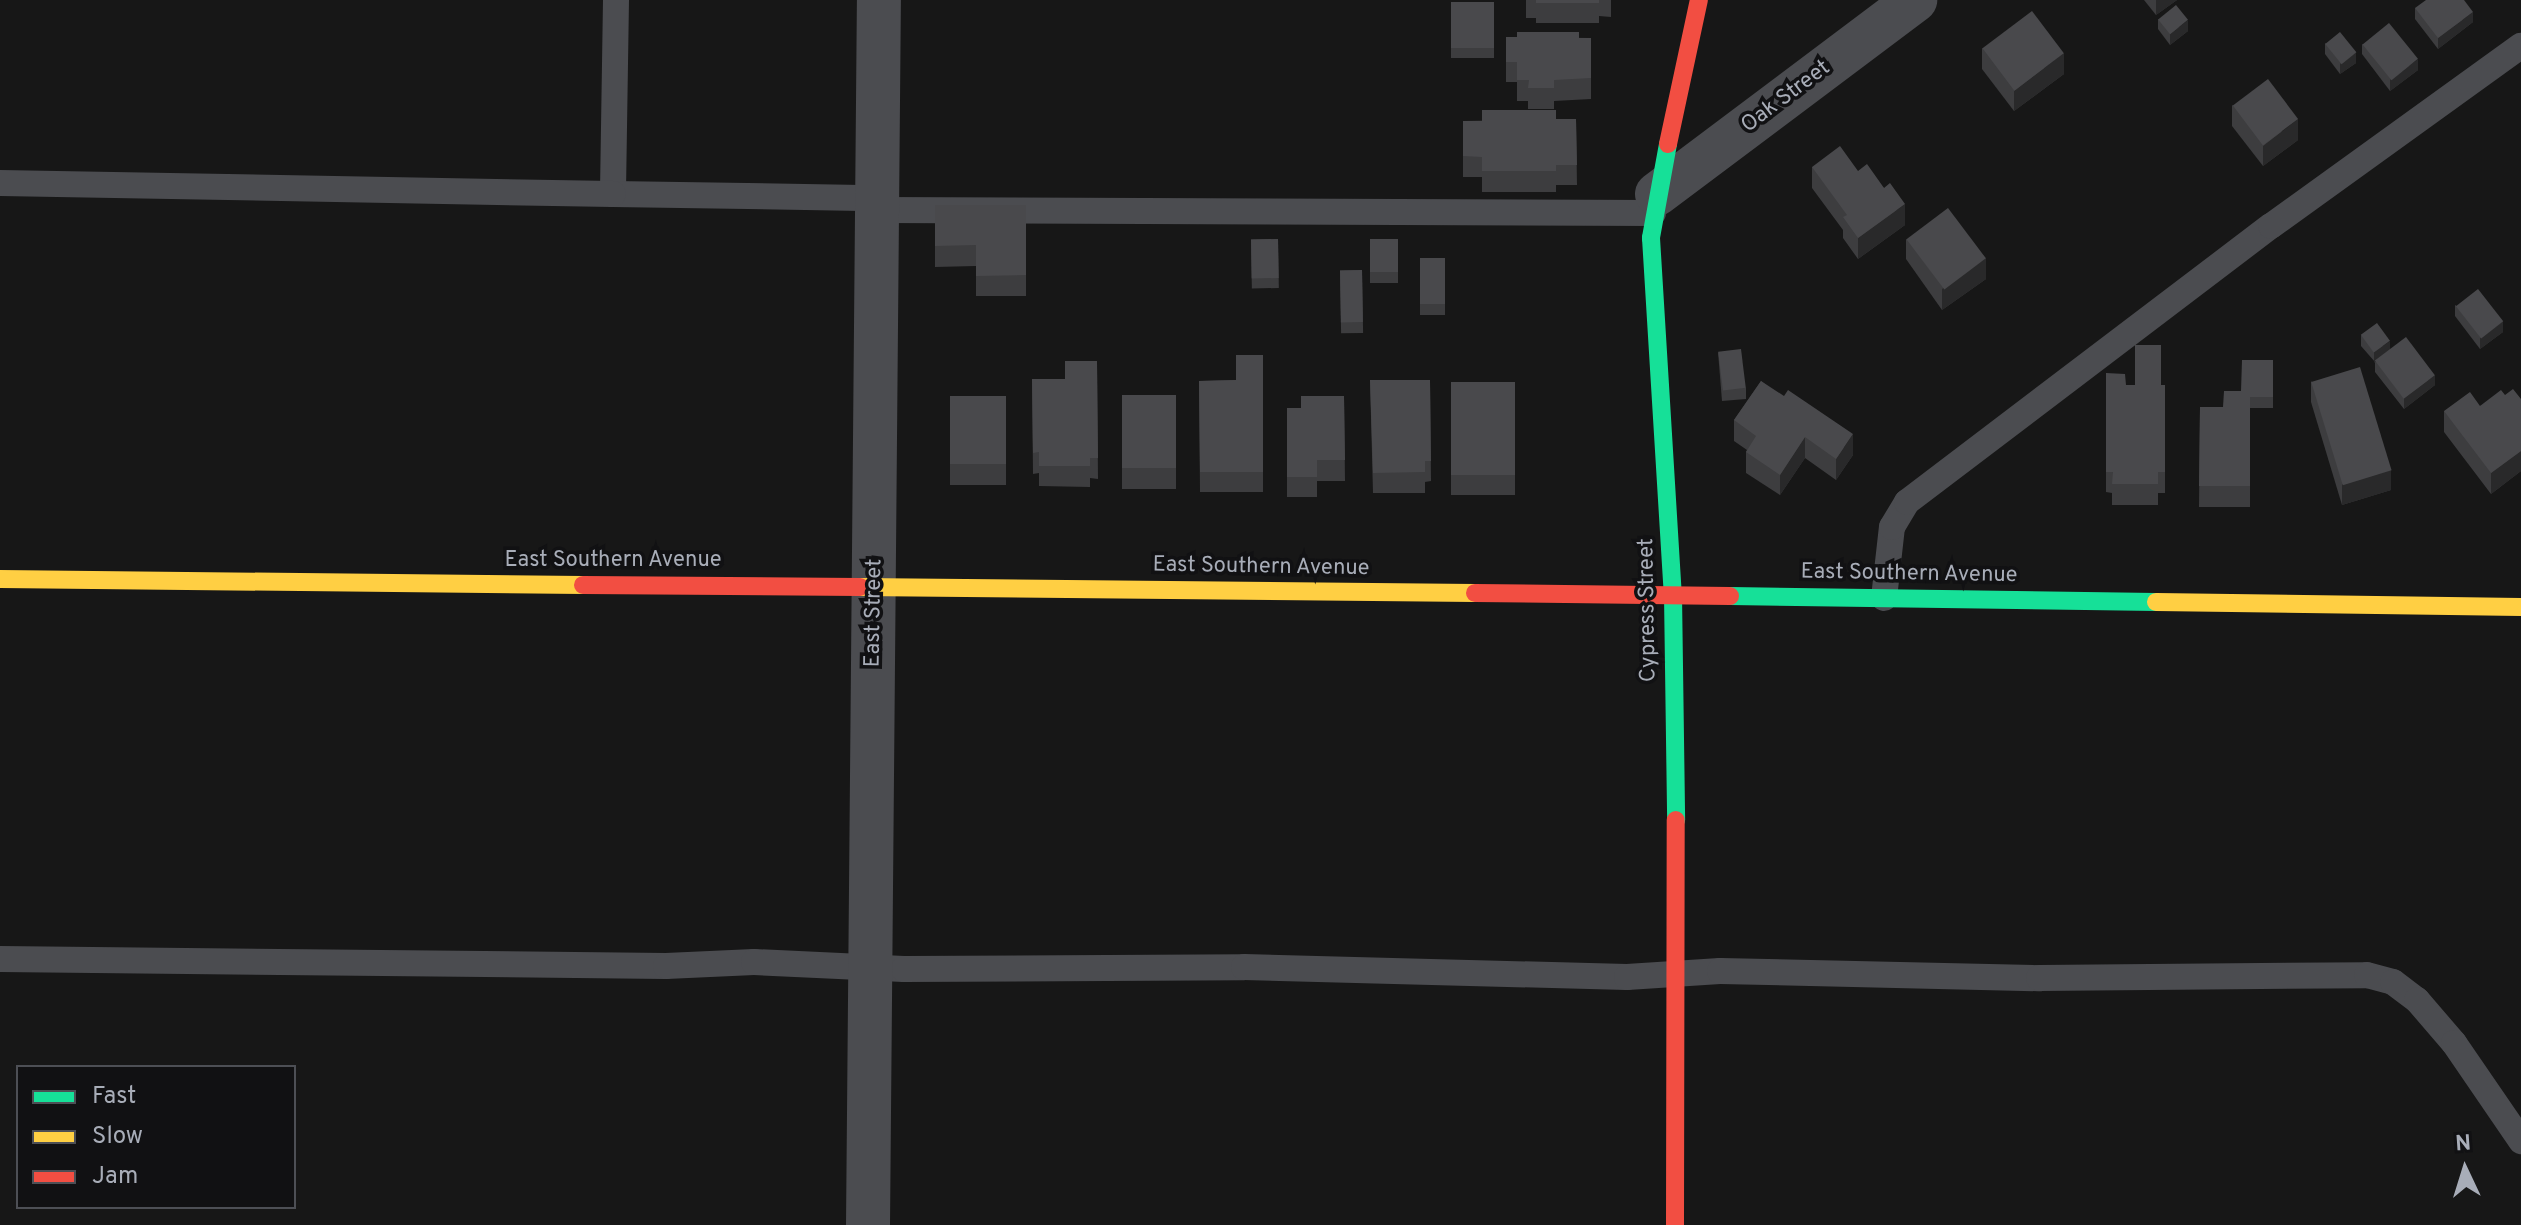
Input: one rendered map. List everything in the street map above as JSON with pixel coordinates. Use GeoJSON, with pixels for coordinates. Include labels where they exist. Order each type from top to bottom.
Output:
{"type":"FeatureCollection","features":[{"type":"Feature","properties":{"kind":"street","name":"East Street"},"geometry":{"type":"LineString","coordinates":[[868,1225],[879,0]]}},
{"type":"Feature","properties":{"kind":"street","name":"Cypress Street"},"geometry":{"type":"LineString","coordinates":[[1675,1225],[1678,973],[1673,595],[1651,238],[1655,203],[1699,0]]}},
{"type":"Feature","properties":{"kind":"street","name":"Oak Street"},"geometry":{"type":"LineString","coordinates":[[1655,203],[1915,0]]}},
{"type":"Feature","properties":{"kind":"street","name":"East Southern Avenue"},"geometry":{"type":"LineString","coordinates":[[0,579],[1673,595],[2521,607]]}},
{"type":"Feature","properties":{"kind":"lane"},"geometry":{"type":"LineString","coordinates":[[613,194],[616,0]]}},
{"type":"Feature","properties":{"kind":"lane"},"geometry":{"type":"LineString","coordinates":[[1884,598],[1892,527],[1907,502],[2271,226],[2521,46]]}},
{"type":"Feature","properties":{"kind":"lane"},"geometry":{"type":"LineString","coordinates":[[0,183],[613,194],[877,204],[1655,203]]}},
{"type":"Feature","properties":{"kind":"lane"},"geometry":{"type":"LineString","coordinates":[[0,959],[869,966],[904,969],[1244,967],[1627,977],[1678,973],[2039,978],[2367,975],[2393,982],[2417,1000],[2454,1043],[2521,1141]]}},
{"type":"Feature","properties":{"kind":"building"},"geometry":{"type":"Polygon","coordinates":[[[1536,0],[1599,0],[1599,3],[1536,3],[1536,0]]]}},
{"type":"Feature","properties":{"kind":"building"},"geometry":{"type":"Polygon","coordinates":[[[2426,0],[2464,0],[2473,12],[2438,38],[2415,8],[2426,0]]]}},
{"type":"Feature","properties":{"kind":"building"},"geometry":{"type":"Polygon","coordinates":[[[1451,2],[1494,2],[1494,48],[1451,48],[1451,2]]]}},
{"type":"Feature","properties":{"kind":"building"},"geometry":{"type":"Polygon","coordinates":[[[2176,5],[2188,20],[2170,34],[2158,19],[2176,5]]]}},
{"type":"Feature","properties":{"kind":"building"},"geometry":{"type":"Polygon","coordinates":[[[2032,11],[2064,53],[2014,91],[1982,48],[2032,11]]]}},
{"type":"Feature","properties":{"kind":"building"},"geometry":{"type":"Polygon","coordinates":[[[2389,23],[2418,59],[2392,80],[2363,44],[2389,23]]]}},
{"type":"Feature","properties":{"kind":"building"},"geometry":{"type":"Polygon","coordinates":[[[1517,32],[1579,32],[1579,38],[1591,38],[1591,78],[1554,80],[1554,88],[1528,88],[1529,80],[1517,80],[1517,62],[1506,62],[1506,37],[1517,37],[1517,32]]]}},
{"type":"Feature","properties":{"kind":"building"},"geometry":{"type":"Polygon","coordinates":[[[2340,32],[2356,52],[2342,64],[2325,44],[2340,32]]]}},
{"type":"Feature","properties":{"kind":"building"},"geometry":{"type":"Polygon","coordinates":[[[2268,79],[2298,119],[2263,145],[2233,105],[2268,79]]]}},
{"type":"Feature","properties":{"kind":"building"},"geometry":{"type":"Polygon","coordinates":[[[1482,110],[1556,110],[1556,119],[1576,119],[1577,165],[1556,165],[1556,171],[1482,171],[1482,157],[1463,156],[1463,121],[1482,121],[1482,110]]]}},
{"type":"Feature","properties":{"kind":"building"},"geometry":{"type":"Polygon","coordinates":[[[1840,146],[1858,171],[1867,164],[1884,188],[1890,183],[1905,204],[1858,238],[1843,217],[1847,215],[1812,167],[1840,146]]]}},
{"type":"Feature","properties":{"kind":"building"},"geometry":{"type":"Polygon","coordinates":[[[935,205],[1026,205],[1026,275],[976,276],[976,245],[935,246],[935,205]]]}},
{"type":"Feature","properties":{"kind":"building"},"geometry":{"type":"Polygon","coordinates":[[[1948,208],[1986,258],[1944,290],[1906,239],[1948,208]]]}},
{"type":"Feature","properties":{"kind":"building"},"geometry":{"type":"Polygon","coordinates":[[[1251,239],[1278,239],[1279,278],[1252,278],[1251,239]]]}},
{"type":"Feature","properties":{"kind":"building"},"geometry":{"type":"Polygon","coordinates":[[[1370,239],[1398,239],[1398,272],[1370,272],[1370,239]]]}},
{"type":"Feature","properties":{"kind":"building"},"geometry":{"type":"Polygon","coordinates":[[[1420,258],[1445,258],[1445,304],[1420,304],[1420,258]]]}},
{"type":"Feature","properties":{"kind":"building"},"geometry":{"type":"Polygon","coordinates":[[[1340,270],[1362,270],[1363,322],[1341,322],[1340,270]]]}},
{"type":"Feature","properties":{"kind":"building"},"geometry":{"type":"Polygon","coordinates":[[[2478,289],[2503,321],[2481,339],[2456,306],[2478,289]]]}},
{"type":"Feature","properties":{"kind":"building"},"geometry":{"type":"Polygon","coordinates":[[[2377,323],[2390,341],[2374,353],[2361,335],[2377,323]]]}},
{"type":"Feature","properties":{"kind":"building"},"geometry":{"type":"Polygon","coordinates":[[[2406,337],[2435,375],[2404,399],[2375,360],[2406,337]]]}},
{"type":"Feature","properties":{"kind":"building"},"geometry":{"type":"Polygon","coordinates":[[[2135,345],[2161,345],[2161,385],[2135,385],[2135,345]]]}},
{"type":"Feature","properties":{"kind":"building"},"geometry":{"type":"Polygon","coordinates":[[[1741,349],[1746,388],[1723,391],[1718,352],[1741,349]]]}},
{"type":"Feature","properties":{"kind":"building"},"geometry":{"type":"Polygon","coordinates":[[[1236,355],[1263,355],[1263,472],[1200,472],[1199,381],[1236,380],[1236,355]]]}},
{"type":"Feature","properties":{"kind":"building"},"geometry":{"type":"Polygon","coordinates":[[[2242,360],[2273,360],[2273,397],[2250,397],[2250,391],[2241,391],[2242,360]]]}},
{"type":"Feature","properties":{"kind":"building"},"geometry":{"type":"Polygon","coordinates":[[[1065,361],[1097,361],[1098,458],[1090,458],[1090,466],[1039,466],[1039,452],[1033,453],[1032,379],[1065,379],[1065,361]]]}},
{"type":"Feature","properties":{"kind":"building"},"geometry":{"type":"Polygon","coordinates":[[[2360,367],[2392,470],[2343,485],[2311,382],[2360,367]]]}},
{"type":"Feature","properties":{"kind":"building"},"geometry":{"type":"Polygon","coordinates":[[[2106,373],[2125,374],[2126,385],[2165,385],[2165,472],[2158,472],[2158,484],[2112,484],[2113,472],[2106,472],[2106,373]]]}},
{"type":"Feature","properties":{"kind":"building"},"geometry":{"type":"Polygon","coordinates":[[[1370,380],[1430,380],[1431,461],[1425,461],[1425,472],[1373,473],[1370,380]]]}},
{"type":"Feature","properties":{"kind":"building"},"geometry":{"type":"Polygon","coordinates":[[[1761,381],[1784,396],[1788,390],[1853,434],[1836,459],[1805,437],[1780,475],[1746,452],[1756,436],[1734,420],[1761,381]]]}},
{"type":"Feature","properties":{"kind":"building"},"geometry":{"type":"Polygon","coordinates":[[[1451,382],[1515,382],[1515,475],[1451,475],[1451,382]]]}},
{"type":"Feature","properties":{"kind":"building"},"geometry":{"type":"Polygon","coordinates":[[[2513,389],[2521,399],[2521,451],[2491,473],[2444,411],[2470,392],[2480,406],[2501,390],[2505,395],[2513,389]]]}},
{"type":"Feature","properties":{"kind":"building"},"geometry":{"type":"Polygon","coordinates":[[[2224,391],[2250,391],[2250,486],[2199,486],[2200,407],[2223,407],[2224,391]]]}},
{"type":"Feature","properties":{"kind":"building"},"geometry":{"type":"Polygon","coordinates":[[[1122,395],[1176,395],[1176,468],[1122,468],[1122,395]]]}},
{"type":"Feature","properties":{"kind":"building"},"geometry":{"type":"Polygon","coordinates":[[[950,396],[1006,396],[1006,464],[950,464],[950,396]]]}},
{"type":"Feature","properties":{"kind":"building"},"geometry":{"type":"Polygon","coordinates":[[[1301,396],[1344,396],[1345,460],[1317,460],[1317,477],[1287,477],[1287,408],[1301,408],[1301,396]]]}},
{"type":"Feature","properties":{"kind":"traffic: fast"},"geometry":{"type":"LineString","coordinates":[[1668,144],[1651,238],[1673,595],[1676,820]]}},
{"type":"Feature","properties":{"kind":"traffic: fast"},"geometry":{"type":"LineString","coordinates":[[1730,596],[2156,602]]}},
{"type":"Feature","properties":{"kind":"traffic: slow"},"geometry":{"type":"LineString","coordinates":[[0,579],[583,585]]}},
{"type":"Feature","properties":{"kind":"traffic: slow"},"geometry":{"type":"LineString","coordinates":[[860,587],[1475,593]]}},
{"type":"Feature","properties":{"kind":"traffic: slow"},"geometry":{"type":"LineString","coordinates":[[2156,602],[2521,607]]}},
{"type":"Feature","properties":{"kind":"traffic: jam"},"geometry":{"type":"LineString","coordinates":[[1668,144],[1699,0]]}},
{"type":"Feature","properties":{"kind":"traffic: jam"},"geometry":{"type":"LineString","coordinates":[[583,585],[860,587]]}},
{"type":"Feature","properties":{"kind":"traffic: jam"},"geometry":{"type":"LineString","coordinates":[[1475,593],[1730,596]]}},
{"type":"Feature","properties":{"kind":"traffic: jam"},"geometry":{"type":"LineString","coordinates":[[1675,1225],[1676,820]]}}]}
